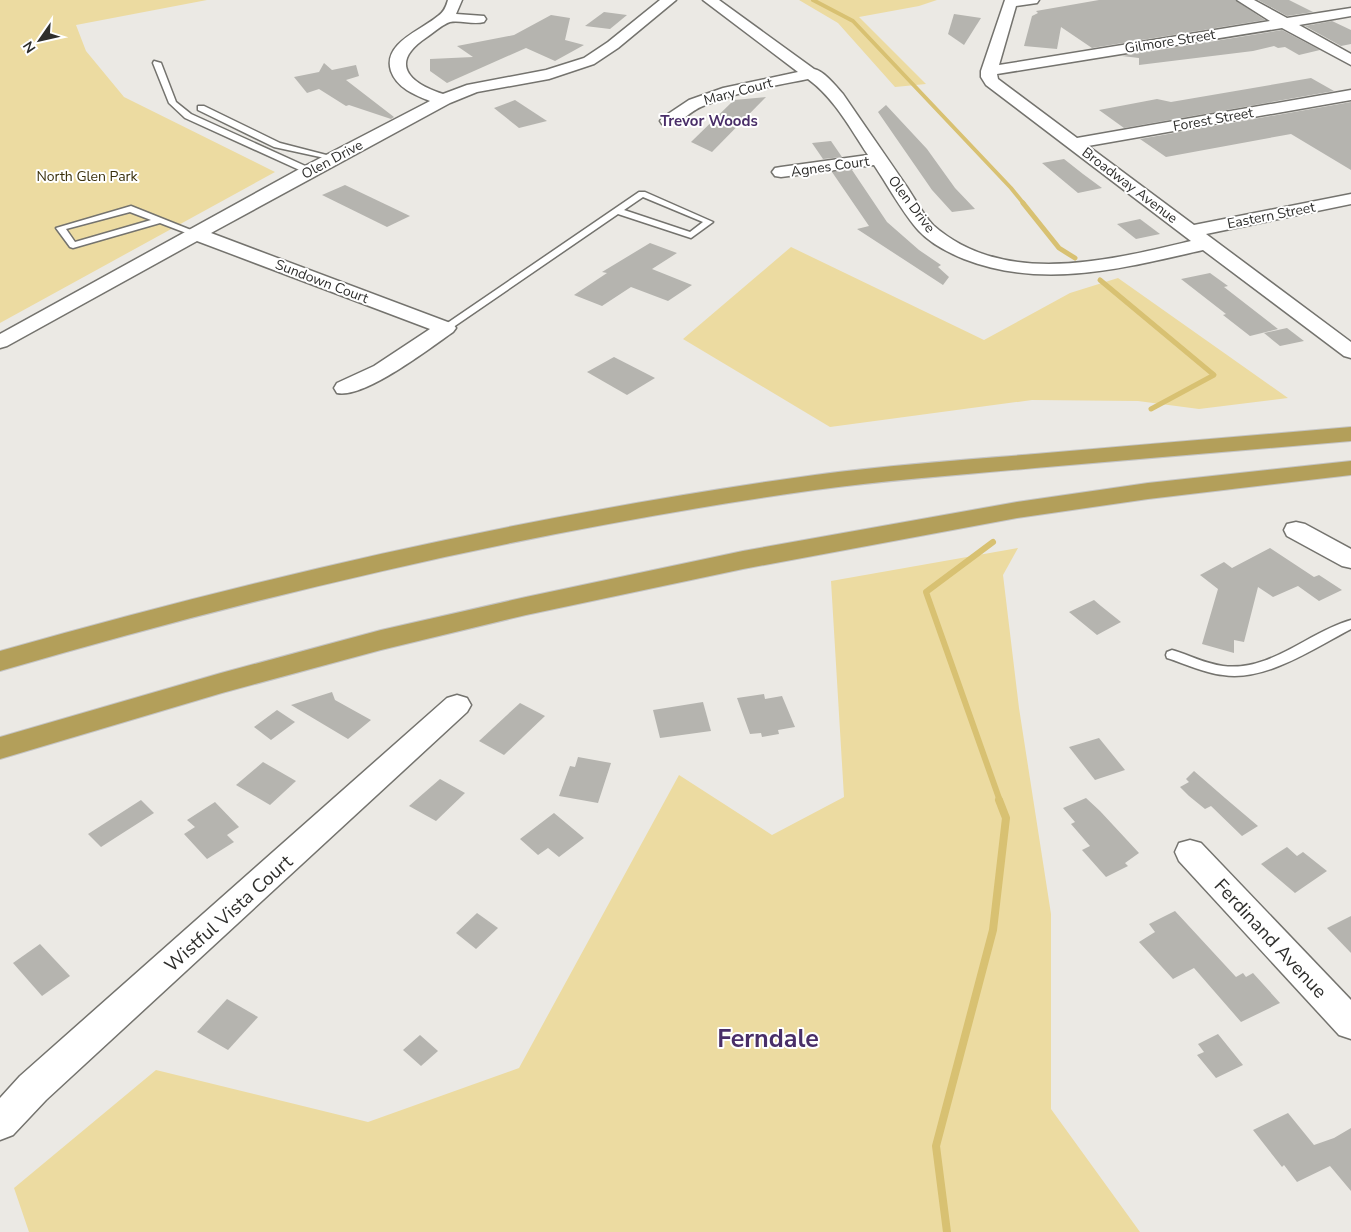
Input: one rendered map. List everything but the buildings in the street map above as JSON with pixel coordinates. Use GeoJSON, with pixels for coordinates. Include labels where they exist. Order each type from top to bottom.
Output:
{"type":"FeatureCollection","features":[{"type":"Feature","properties":{"kind":"highway"},"geometry":{"type":"LineString","coordinates":[[0,661],[214,602],[499,537],[677,503],[813,482],[882,474],[1347,434]]}},
{"type":"Feature","properties":{"kind":"highway"},"geometry":{"type":"LineString","coordinates":[[0,748],[221,683],[381,640],[526,606],[884,533],[1017,510],[1148,491],[1351,468]]}},
{"type":"Feature","properties":{"kind":"highway"},"geometry":{"type":"LineString","coordinates":[[1148,491],[1277,489],[1351,482]]}},
{"type":"Feature","properties":{"kind":"street"},"geometry":{"type":"LineString","coordinates":[[444,100],[408,85],[400,74],[397,64],[400,53],[404,48],[447,18],[456,0]]}},
{"type":"Feature","properties":{"kind":"street","name":"Olen Drive"},"geometry":{"type":"LineString","coordinates":[[0,342],[310,171],[444,100],[473,88],[549,74],[589,61],[614,46],[669,0]]}},
{"type":"Feature","properties":{"kind":"street","name":"Olen Drive"},"geometry":{"type":"LineString","coordinates":[[710,0],[813,73],[831,90],[926,228],[950,246],[994,263],[1043,271],[1071,270],[1128,261],[1207,243]]}},
{"type":"Feature","properties":{"kind":"street"},"geometry":{"type":"LineString","coordinates":[[989,71],[1010,3],[1032,0]]}},
{"type":"Feature","properties":{"kind":"street"},"geometry":{"type":"LineString","coordinates":[[1244,0],[1351,60]]}},
{"type":"Feature","properties":{"kind":"street","name":"Gilmore Street"},"geometry":{"type":"LineString","coordinates":[[989,71],[1351,12]]}},
{"type":"Feature","properties":{"kind":"street"},"geometry":{"type":"LineString","coordinates":[[447,18],[479,19]]}},
{"type":"Feature","properties":{"kind":"street","name":"Broadway Avenue"},"geometry":{"type":"LineString","coordinates":[[989,71],[988,77],[992,82],[1351,352]]}},
{"type":"Feature","properties":{"kind":"street","name":"Mary Court"},"geometry":{"type":"LineString","coordinates":[[668,121],[695,103],[729,91],[813,73]]}},
{"type":"Feature","properties":{"kind":"street","name":"Forest Street"},"geometry":{"type":"LineString","coordinates":[[1074,143],[1351,94]]}},
{"type":"Feature","properties":{"kind":"street","name":"Agnes Court"},"geometry":{"type":"LineString","coordinates":[[781,172],[880,159]]}},
{"type":"Feature","properties":{"kind":"street","name":"Eastern Street"},"geometry":{"type":"LineString","coordinates":[[1191,231],[1351,200]]}},
{"type":"Feature","properties":{"kind":"street","name":"Sundown Court"},"geometry":{"type":"LineString","coordinates":[[197,234],[446,328]]}},
{"type":"Feature","properties":{"kind":"street"},"geometry":{"type":"LineString","coordinates":[[345,388],[382,371],[446,328]]}},
{"type":"Feature","properties":{"kind":"street"},"geometry":{"type":"LineString","coordinates":[[1329,335],[1351,330]]}},
{"type":"Feature","properties":{"kind":"street"},"geometry":{"type":"LineString","coordinates":[[1296,530],[1351,560]]}},
{"type":"Feature","properties":{"kind":"street","name":"Wistful Vista Court"},"geometry":{"type":"LineString","coordinates":[[0,1123],[33,1088],[457,705]]}},
{"type":"Feature","properties":{"kind":"street","name":"Ferdinand Avenue"},"geometry":{"type":"LineString","coordinates":[[1190,852],[1351,1024]]}},
{"type":"Feature","properties":{"kind":"lane"},"geometry":{"type":"LineString","coordinates":[[157,63],[173,103],[188,116],[310,171]]}},
{"type":"Feature","properties":{"kind":"lane"},"geometry":{"type":"LineString","coordinates":[[201,108],[278,145],[334,158]]}},
{"type":"Feature","properties":{"kind":"lane"},"geometry":{"type":"LineString","coordinates":[[446,328],[642,194],[709,222],[691,235],[618,211]]}},
{"type":"Feature","properties":{"kind":"lane"},"geometry":{"type":"LineString","coordinates":[[160,220],[73,245],[60,228],[131,208],[197,234]]}},
{"type":"Feature","properties":{"kind":"lane"},"geometry":{"type":"LineString","coordinates":[[1172,656],[1222,670],[1245,671],[1266,666],[1351,624]]}},
{"type":"Feature","properties":{"kind":"green space","name":"North Glen Park"},"geometry":{"type":"Polygon","coordinates":[[[0,0],[207,0],[76,25],[86,51],[124,97],[275,172],[0,323],[0,0]]]}},
{"type":"Feature","properties":{"kind":"green space"},"geometry":{"type":"Polygon","coordinates":[[[799,0],[937,0],[919,6],[859,17],[926,84],[895,87],[838,23],[799,0]]]}},
{"type":"Feature","properties":{"kind":"green space"},"geometry":{"type":"Polygon","coordinates":[[[791,247],[984,340],[1070,293],[1118,278],[1288,398],[1199,409],[1138,401],[1032,400],[830,427],[683,339],[791,247]]]}},
{"type":"Feature","properties":{"kind":"green space"},"geometry":{"type":"Polygon","coordinates":[[[1018,548],[1003,575],[1019,708],[1051,914],[1051,1109],[1140,1232],[29,1232],[14,1188],[156,1070],[368,1122],[519,1068],[679,775],[772,835],[844,797],[831,581],[1018,548]]]}},
{"type":"Feature","properties":{"kind":"waterway"},"geometry":{"type":"LineString","coordinates":[[813,0],[853,21],[1024,204]]}},
{"type":"Feature","properties":{"kind":"waterway"},"geometry":{"type":"LineString","coordinates":[[1023,203],[1059,248],[1075,258]]}},
{"type":"Feature","properties":{"kind":"waterway"},"geometry":{"type":"LineString","coordinates":[[1100,280],[1214,375],[1151,409]]}},
{"type":"Feature","properties":{"kind":"waterway"},"geometry":{"type":"LineString","coordinates":[[993,542],[926,592],[1000,801]]}},
{"type":"Feature","properties":{"kind":"waterway"},"geometry":{"type":"LineString","coordinates":[[947,1232],[936,1146],[993,930],[1006,818],[999,800]]}},
{"type":"Feature","properties":{"kind":"district","name":"Trevor Woods"},"geometry":{"type":"Point","coordinates":[709,121]}},
{"type":"Feature","properties":{"kind":"district","name":"Ferndale"},"geometry":{"type":"Point","coordinates":[768,1038]}}]}
